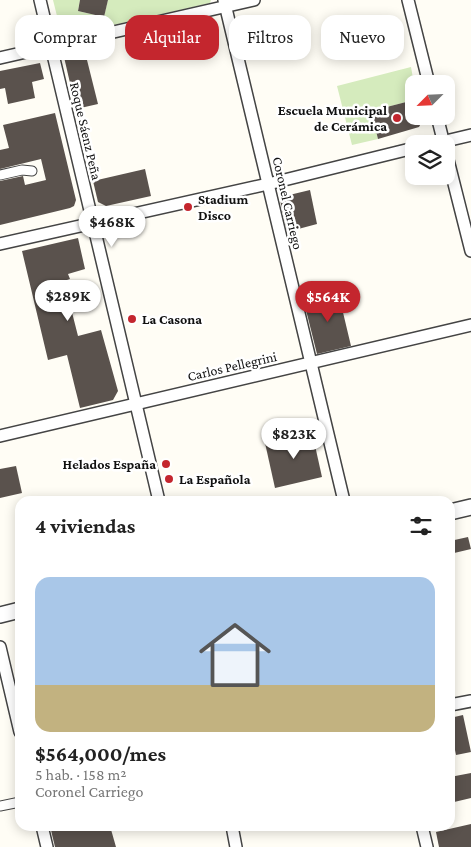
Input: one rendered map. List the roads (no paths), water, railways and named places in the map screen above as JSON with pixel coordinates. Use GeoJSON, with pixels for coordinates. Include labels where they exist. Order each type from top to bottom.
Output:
{"type":"FeatureCollection","features":[{"type":"Feature","properties":{"kind":"street","name":"Roque Sáenz Peña"},"geometry":{"type":"LineString","coordinates":[[40,0],[44,15]]}},
{"type":"Feature","properties":{"kind":"street"},"geometry":{"type":"LineString","coordinates":[[115,31],[225,3],[254,0]]}},
{"type":"Feature","properties":{"kind":"street"},"geometry":{"type":"LineString","coordinates":[[408,0],[427,75]]}},
{"type":"Feature","properties":{"kind":"street","name":"Coronel Carriego"},"geometry":{"type":"LineString","coordinates":[[225,3],[343,496]]}},
{"type":"Feature","properties":{"kind":"street"},"geometry":{"type":"LineString","coordinates":[[0,58],[15,55]]}},
{"type":"Feature","properties":{"kind":"street","name":"Roque Sáenz Peña"},"geometry":{"type":"LineString","coordinates":[[54,60],[158,496]]}},
{"type":"Feature","properties":{"kind":"street"},"geometry":{"type":"LineString","coordinates":[[455,141],[471,135]]}},
{"type":"Feature","properties":{"kind":"street"},"geometry":{"type":"LineString","coordinates":[[0,244],[268,184],[405,150]]}},
{"type":"Feature","properties":{"kind":"street"},"geometry":{"type":"LineString","coordinates":[[0,175],[22,170],[32,172]]}},
{"type":"Feature","properties":{"kind":"street"},"geometry":{"type":"LineString","coordinates":[[453,185],[471,251]]}},
{"type":"Feature","properties":{"kind":"street","name":"Carlos Pellegrini"},"geometry":{"type":"LineString","coordinates":[[0,436],[471,325]]}},
{"type":"Feature","properties":{"kind":"street"},"geometry":{"type":"LineString","coordinates":[[455,511],[471,507]]}},
{"type":"Feature","properties":{"kind":"street"},"geometry":{"type":"LineString","coordinates":[[0,615],[15,611]]}},
{"type":"Feature","properties":{"kind":"street"},"geometry":{"type":"LineString","coordinates":[[0,647],[15,711]]}},
{"type":"Feature","properties":{"kind":"street"},"geometry":{"type":"LineString","coordinates":[[455,705],[471,701]]}},
{"type":"Feature","properties":{"kind":"street"},"geometry":{"type":"LineString","coordinates":[[0,806],[15,803]]}},
{"type":"Feature","properties":{"kind":"street"},"geometry":{"type":"LineString","coordinates":[[43,831],[47,847]]}},
{"type":"Feature","properties":{"kind":"street"},"geometry":{"type":"LineString","coordinates":[[233,831],[236,847]]}},
{"type":"Feature","properties":{"kind":"street"},"geometry":{"type":"LineString","coordinates":[[423,831],[427,847]]}},
{"type":"Feature","properties":{"kind":"place","name":"Escuela Municipal de Cerámica"},"geometry":{"type":"Point","coordinates":[397,118]}},
{"type":"Feature","properties":{"kind":"place","name":"Stadium Disco"},"geometry":{"type":"Point","coordinates":[188,207]}},
{"type":"Feature","properties":{"kind":"place","name":"La Casona"},"geometry":{"type":"Point","coordinates":[132,319]}},
{"type":"Feature","properties":{"kind":"place","name":"Helados España"},"geometry":{"type":"Point","coordinates":[166,464]}},
{"type":"Feature","properties":{"kind":"place","name":"La Española"},"geometry":{"type":"Point","coordinates":[169,479]}}]}
